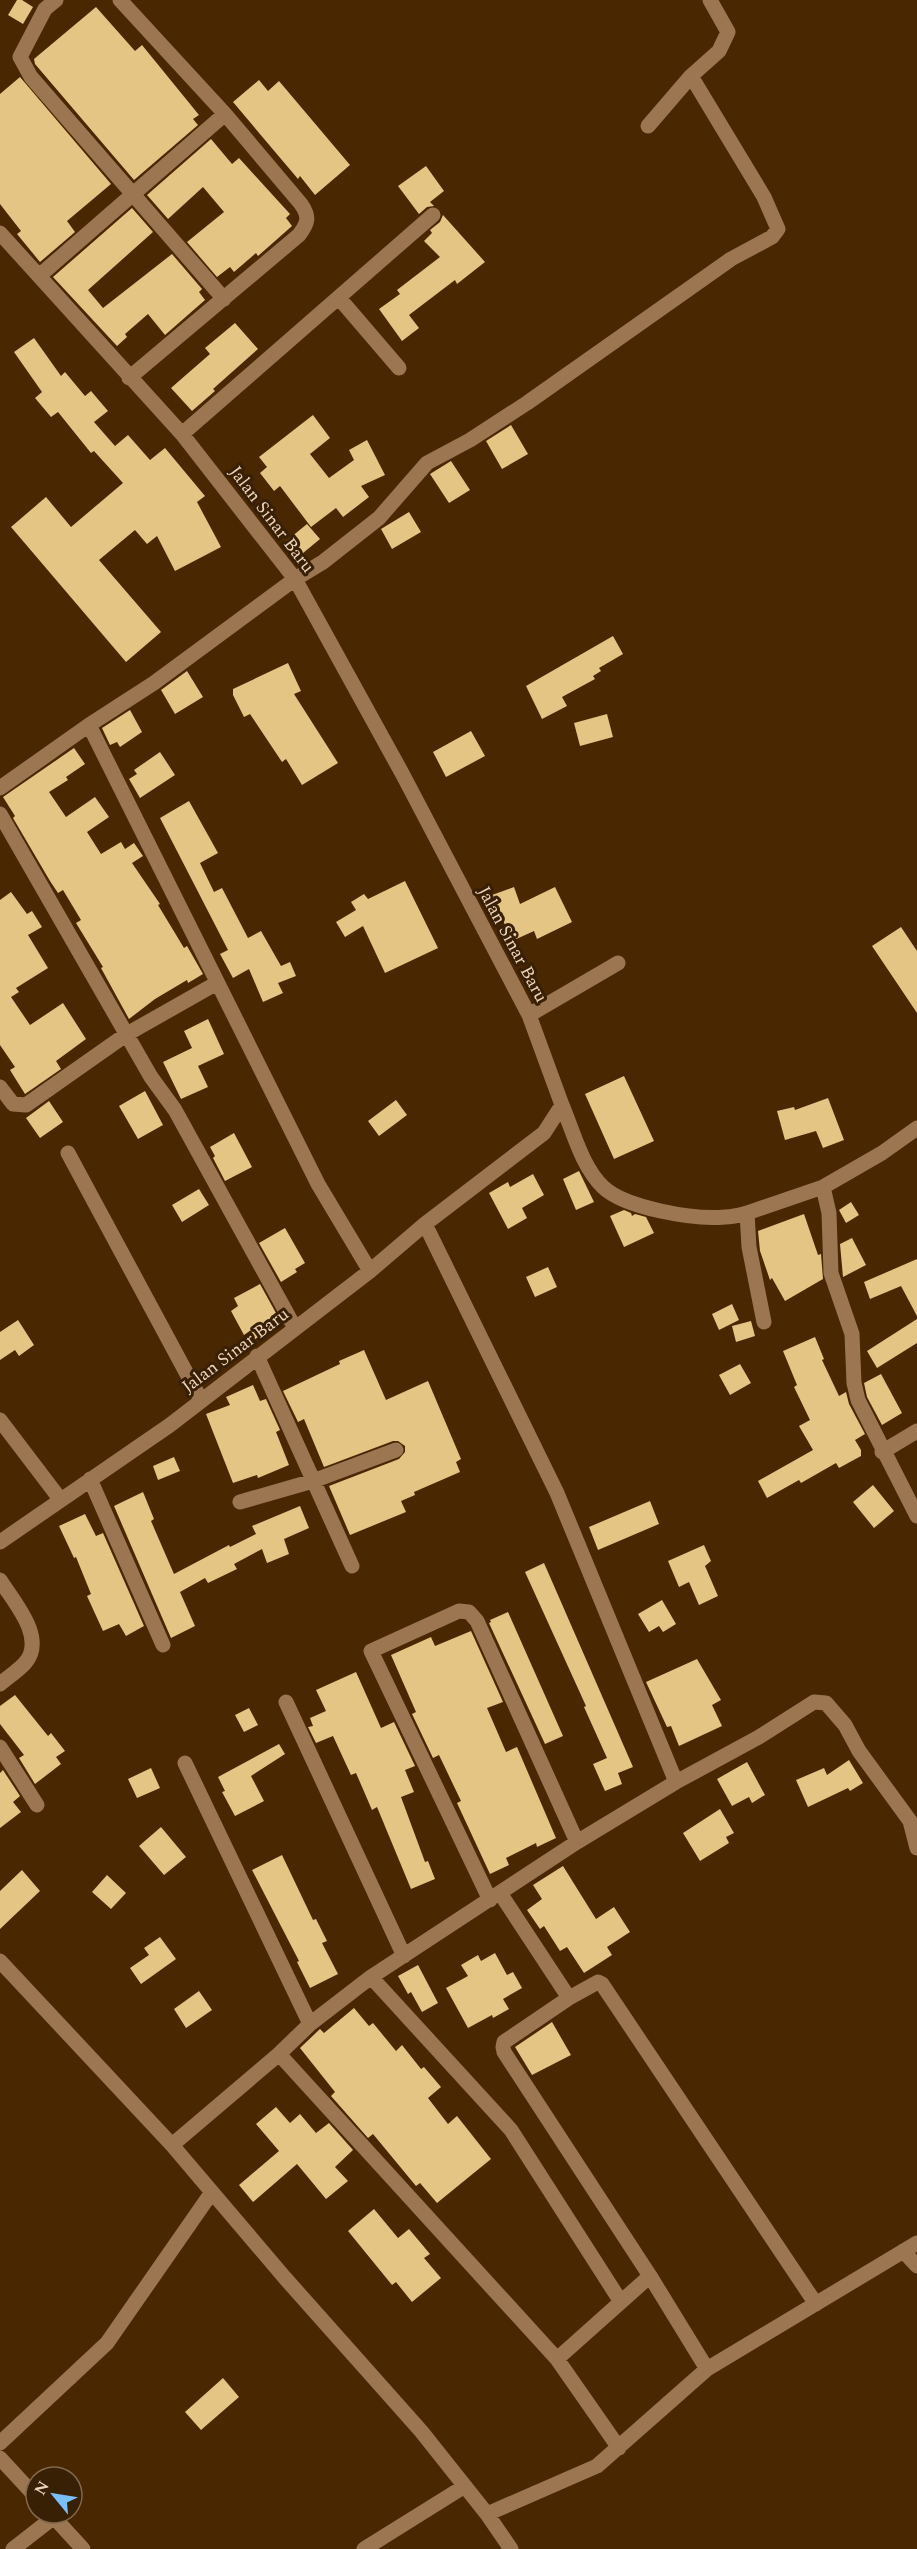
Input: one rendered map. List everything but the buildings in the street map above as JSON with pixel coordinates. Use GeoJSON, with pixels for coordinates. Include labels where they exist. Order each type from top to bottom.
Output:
{"type":"FeatureCollection","features":[{"type":"Feature","properties":{"kind":"street"},"geometry":{"type":"LineString","coordinates":[[56,0],[45,9],[20,57],[31,77],[224,299]]}},
{"type":"Feature","properties":{"kind":"street"},"geometry":{"type":"LineString","coordinates":[[120,0],[225,114],[301,204],[307,212],[308,223],[299,235],[129,378]]}},
{"type":"Feature","properties":{"kind":"street"},"geometry":{"type":"LineString","coordinates":[[648,126],[692,76],[719,51],[728,32],[710,0]]}},
{"type":"Feature","properties":{"kind":"street"},"geometry":{"type":"LineString","coordinates":[[0,788],[89,725],[154,683],[295,579],[323,562],[379,518],[428,464],[527,403],[731,259],[772,237],[778,229],[764,197],[692,76]]}},
{"type":"Feature","properties":{"kind":"street"},"geometry":{"type":"LineString","coordinates":[[39,276],[225,114]]}},
{"type":"Feature","properties":{"kind":"street"},"geometry":{"type":"LineString","coordinates":[[182,434],[433,215]]}},
{"type":"Feature","properties":{"kind":"street","name":"Jalan Sinar Baru"},"geometry":{"type":"LineString","coordinates":[[0,233],[182,434],[295,579],[403,775],[529,1015],[562,1105],[544,1133],[425,1224],[370,1271],[170,1425],[0,1542]]}},
{"type":"Feature","properties":{"kind":"street"},"geometry":{"type":"LineString","coordinates":[[339,298],[399,368]]}},
{"type":"Feature","properties":{"kind":"street"},"geometry":{"type":"LineString","coordinates":[[89,725],[318,1184],[370,1271]]}},
{"type":"Feature","properties":{"kind":"street"},"geometry":{"type":"LineString","coordinates":[[0,814],[151,1077],[175,1110],[295,1328]]}},
{"type":"Feature","properties":{"kind":"street"},"geometry":{"type":"LineString","coordinates":[[529,1015],[618,963]]}},
{"type":"Feature","properties":{"kind":"street"},"geometry":{"type":"LineString","coordinates":[[0,1087],[13,1104],[26,1105],[127,1034],[217,983]]}},
{"type":"Feature","properties":{"kind":"street"},"geometry":{"type":"LineString","coordinates":[[562,1105],[589,1169],[603,1187],[635,1206],[700,1216],[725,1217],[747,1213],[823,1187],[882,1153],[917,1128]]}},
{"type":"Feature","properties":{"kind":"street"},"geometry":{"type":"LineString","coordinates":[[68,1153],[201,1400]]}},
{"type":"Feature","properties":{"kind":"street"},"geometry":{"type":"LineString","coordinates":[[823,1187],[829,1213],[831,1273],[852,1334],[854,1383],[858,1400],[882,1452],[917,1516]]}},
{"type":"Feature","properties":{"kind":"street"},"geometry":{"type":"LineString","coordinates":[[747,1213],[749,1247],[764,1322]]}},
{"type":"Feature","properties":{"kind":"street"},"geometry":{"type":"LineString","coordinates":[[425,1224],[557,1493],[676,1782]]}},
{"type":"Feature","properties":{"kind":"street"},"geometry":{"type":"LineString","coordinates":[[257,1356],[352,1566]]}},
{"type":"Feature","properties":{"kind":"street"},"geometry":{"type":"LineString","coordinates":[[0,1420],[60,1499]]}},
{"type":"Feature","properties":{"kind":"street"},"geometry":{"type":"LineString","coordinates":[[882,1452],[917,1431]]}},
{"type":"Feature","properties":{"kind":"street"},"geometry":{"type":"LineString","coordinates":[[240,1502],[313,1481],[396,1450]]}},
{"type":"Feature","properties":{"kind":"street"},"geometry":{"type":"LineString","coordinates":[[90,1479],[163,1645]]}},
{"type":"Feature","properties":{"kind":"street"},"geometry":{"type":"LineString","coordinates":[[0,1580],[27,1625],[32,1637],[32,1650],[26,1662],[0,1684]]}},
{"type":"Feature","properties":{"kind":"street"},"geometry":{"type":"LineString","coordinates":[[569,1998],[495,1896],[371,1652],[459,1611],[469,1612],[477,1622],[577,1842]]}},
{"type":"Feature","properties":{"kind":"street"},"geometry":{"type":"LineString","coordinates":[[286,1702],[404,1956]]}},
{"type":"Feature","properties":{"kind":"street"},"geometry":{"type":"LineString","coordinates":[[172,2145],[279,2054],[310,2024],[371,1977],[577,1842],[676,1782],[759,1737],[814,1702],[826,1703],[844,1725],[859,1751],[914,1821],[917,1848]]}},
{"type":"Feature","properties":{"kind":"street"},"geometry":{"type":"LineString","coordinates":[[0,1747],[38,1805]]}},
{"type":"Feature","properties":{"kind":"street"},"geometry":{"type":"LineString","coordinates":[[185,1763],[310,2024]]}},
{"type":"Feature","properties":{"kind":"street"},"geometry":{"type":"LineString","coordinates":[[0,1961],[172,2145],[420,2431],[487,2514],[511,2549]]}},
{"type":"Feature","properties":{"kind":"street"},"geometry":{"type":"LineString","coordinates":[[371,1977],[511,2130],[621,2302]]}},
{"type":"Feature","properties":{"kind":"street"},"geometry":{"type":"LineString","coordinates":[[707,2369],[650,2276],[502,2047],[504,2042],[569,1998],[598,1982],[602,1984],[816,2304]]}},
{"type":"Feature","properties":{"kind":"street"},"geometry":{"type":"LineString","coordinates":[[279,2054],[557,2359],[619,2448]]}},
{"type":"Feature","properties":{"kind":"street"},"geometry":{"type":"LineString","coordinates":[[0,2444],[107,2343],[212,2192]]}},
{"type":"Feature","properties":{"kind":"street"},"geometry":{"type":"LineString","coordinates":[[487,2514],[597,2466],[707,2369],[910,2247],[917,2265]]}},
{"type":"Feature","properties":{"kind":"street"},"geometry":{"type":"LineString","coordinates":[[557,2359],[650,2276]]}},
{"type":"Feature","properties":{"kind":"street"},"geometry":{"type":"LineString","coordinates":[[0,2458],[24,2484]]}},
{"type":"Feature","properties":{"kind":"street"},"geometry":{"type":"LineString","coordinates":[[364,2549],[465,2486]]}},
{"type":"Feature","properties":{"kind":"street"},"geometry":{"type":"LineString","coordinates":[[13,2549],[41,2525]]}},
{"type":"Feature","properties":{"kind":"street"},"geometry":{"type":"LineString","coordinates":[[61,2525],[83,2549]]}}]}
